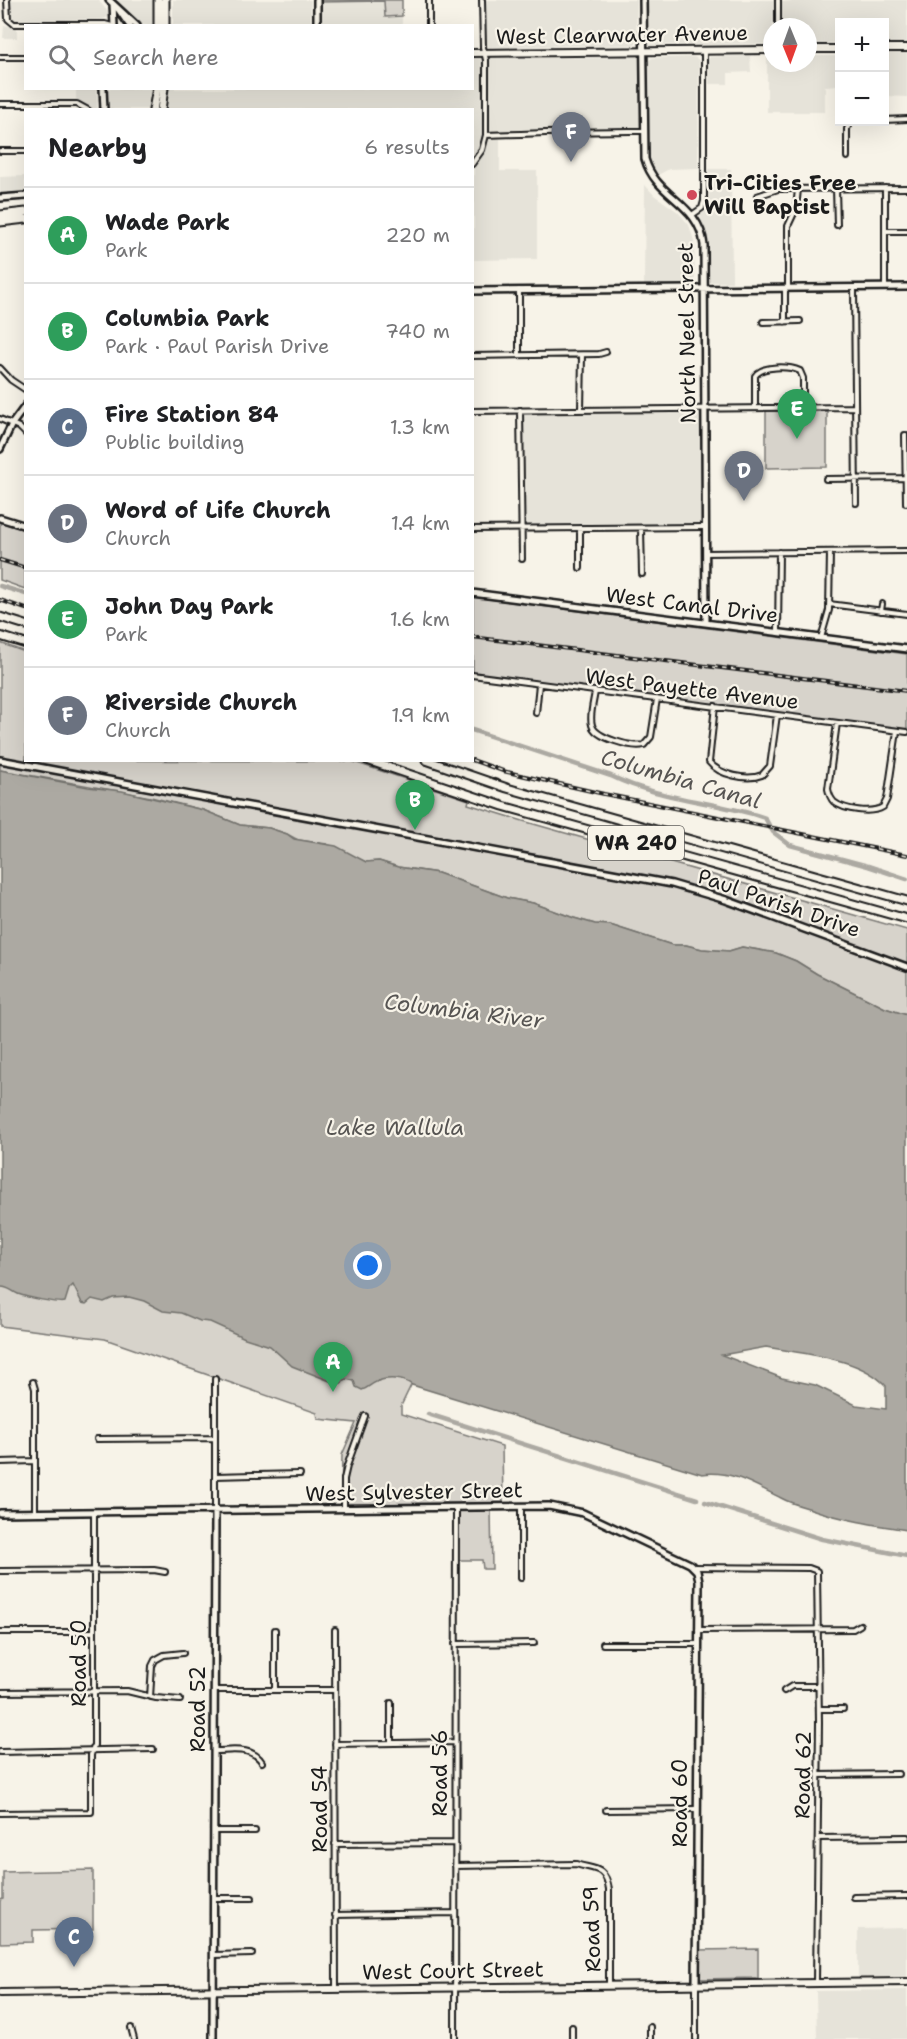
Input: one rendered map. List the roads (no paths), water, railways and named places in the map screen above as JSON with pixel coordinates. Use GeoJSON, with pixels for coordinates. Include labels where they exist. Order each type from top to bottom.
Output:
{"type":"FeatureCollection","features":[{"type":"Feature","properties":{"kind":"highway"},"geometry":{"type":"LineString","coordinates":[[157,24],[158,0]]}},
{"type":"Feature","properties":{"kind":"highway"},"geometry":{"type":"LineString","coordinates":[[165,0],[165,24]]}},
{"type":"Feature","properties":{"kind":"highway"},"geometry":{"type":"LineString","coordinates":[[153,108],[157,90]]}},
{"type":"Feature","properties":{"kind":"highway"},"geometry":{"type":"LineString","coordinates":[[161,108],[165,90]]}},
{"type":"Feature","properties":{"kind":"highway"},"geometry":{"type":"LineString","coordinates":[[0,215],[24,212]]}},
{"type":"Feature","properties":{"kind":"highway"},"geometry":{"type":"LineString","coordinates":[[0,222],[24,219]]}},
{"type":"Feature","properties":{"kind":"highway"},"geometry":{"type":"LineString","coordinates":[[0,617],[24,625]]}},
{"type":"Feature","properties":{"kind":"highway"},"geometry":{"type":"LineString","coordinates":[[0,636],[24,643]]}},
{"type":"Feature","properties":{"kind":"highway","name":"WA 240"},"geometry":{"type":"LineString","coordinates":[[373,762],[503,806],[907,919]]}},
{"type":"Feature","properties":{"kind":"highway","name":"WA 240"},"geometry":{"type":"LineString","coordinates":[[432,762],[507,788],[907,901]]}},
{"type":"Feature","properties":{"kind":"main road"},"geometry":{"type":"LineString","coordinates":[[889,48],[907,48]]}},
{"type":"Feature","properties":{"kind":"main road"},"geometry":{"type":"LineString","coordinates":[[817,49],[835,49]]}},
{"type":"Feature","properties":{"kind":"main road","name":"West Clearwater Avenue"},"geometry":{"type":"LineString","coordinates":[[474,53],[763,50]]}},
{"type":"Feature","properties":{"kind":"main road","name":"West Court Street"},"geometry":{"type":"LineString","coordinates":[[0,1993],[907,1982]]}},
{"type":"Feature","properties":{"kind":"street"},"geometry":{"type":"LineString","coordinates":[[7,0],[9,21],[17,25],[24,25]]}},
{"type":"Feature","properties":{"kind":"street"},"geometry":{"type":"LineString","coordinates":[[317,0],[317,24]]}},
{"type":"Feature","properties":{"kind":"street"},"geometry":{"type":"LineString","coordinates":[[429,0],[429,24]]}},
{"type":"Feature","properties":{"kind":"street"},"geometry":{"type":"LineString","coordinates":[[474,161],[482,150],[486,135],[482,0]]}},
{"type":"Feature","properties":{"kind":"street"},"geometry":{"type":"LineString","coordinates":[[643,0],[645,159],[654,179],[692,215]]}},
{"type":"Feature","properties":{"kind":"street"},"geometry":{"type":"LineString","coordinates":[[778,0],[778,18]]}},
{"type":"Feature","properties":{"kind":"street"},"geometry":{"type":"LineString","coordinates":[[113,4],[135,24]]}},
{"type":"Feature","properties":{"kind":"street"},"geometry":{"type":"LineString","coordinates":[[113,4],[114,24]]}},
{"type":"Feature","properties":{"kind":"street"},"geometry":{"type":"LineString","coordinates":[[117,24],[126,17]]}},
{"type":"Feature","properties":{"kind":"street"},"geometry":{"type":"LineString","coordinates":[[126,17],[129,24]]}},
{"type":"Feature","properties":{"kind":"street","name":"North Neel Street"},"geometry":{"type":"LineString","coordinates":[[704,50],[705,201],[702,208],[692,215],[704,240],[706,623]]}},
{"type":"Feature","properties":{"kind":"street"},"geometry":{"type":"LineString","coordinates":[[0,57],[24,57]]}},
{"type":"Feature","properties":{"kind":"street"},"geometry":{"type":"LineString","coordinates":[[104,90],[104,108]]}},
{"type":"Feature","properties":{"kind":"street"},"geometry":{"type":"LineString","coordinates":[[0,104],[77,104],[84,108]]}},
{"type":"Feature","properties":{"kind":"street"},"geometry":{"type":"LineString","coordinates":[[889,120],[907,119]]}},
{"type":"Feature","properties":{"kind":"street"},"geometry":{"type":"LineString","coordinates":[[847,157],[849,126]]}},
{"type":"Feature","properties":{"kind":"street"},"geometry":{"type":"LineString","coordinates":[[486,135],[644,130]]}},
{"type":"Feature","properties":{"kind":"street"},"geometry":{"type":"LineString","coordinates":[[0,151],[24,151]]}},
{"type":"Feature","properties":{"kind":"street"},"geometry":{"type":"LineString","coordinates":[[836,188],[837,225]]}},
{"type":"Feature","properties":{"kind":"street"},"geometry":{"type":"LineString","coordinates":[[885,188],[885,287]]}},
{"type":"Feature","properties":{"kind":"street"},"geometry":{"type":"LineString","coordinates":[[757,196],[773,190],[907,188]]}},
{"type":"Feature","properties":{"kind":"street"},"geometry":{"type":"LineString","coordinates":[[785,322],[788,226],[796,209],[798,189]]}},
{"type":"Feature","properties":{"kind":"street"},"geometry":{"type":"LineString","coordinates":[[0,198],[24,196]]}},
{"type":"Feature","properties":{"kind":"street"},"geometry":{"type":"LineString","coordinates":[[885,231],[907,231]]}},
{"type":"Feature","properties":{"kind":"street"},"geometry":{"type":"LineString","coordinates":[[854,287],[856,503]]}},
{"type":"Feature","properties":{"kind":"street"},"geometry":{"type":"LineString","coordinates":[[474,291],[907,287]]}},
{"type":"Feature","properties":{"kind":"street"},"geometry":{"type":"LineString","coordinates":[[519,290],[519,355]]}},
{"type":"Feature","properties":{"kind":"street"},"geometry":{"type":"LineString","coordinates":[[763,322],[800,321]]}},
{"type":"Feature","properties":{"kind":"street"},"geometry":{"type":"LineString","coordinates":[[474,356],[582,355],[606,352]]}},
{"type":"Feature","properties":{"kind":"street"},"geometry":{"type":"LineString","coordinates":[[581,410],[582,355]]}},
{"type":"Feature","properties":{"kind":"street"},"geometry":{"type":"LineString","coordinates":[[0,368],[11,380],[24,389]]}},
{"type":"Feature","properties":{"kind":"street"},"geometry":{"type":"LineString","coordinates":[[755,408],[756,374],[761,369],[795,369],[801,373],[803,407]]}},
{"type":"Feature","properties":{"kind":"street"},"geometry":{"type":"LineString","coordinates":[[474,411],[855,407]]}},
{"type":"Feature","properties":{"kind":"street"},"geometry":{"type":"LineString","coordinates":[[0,449],[12,424],[24,408]]}},
{"type":"Feature","properties":{"kind":"street"},"geometry":{"type":"LineString","coordinates":[[520,410],[522,559]]}},
{"type":"Feature","properties":{"kind":"street"},"geometry":{"type":"LineString","coordinates":[[0,419],[24,433]]}},
{"type":"Feature","properties":{"kind":"street"},"geometry":{"type":"LineString","coordinates":[[905,435],[906,503]]}},
{"type":"Feature","properties":{"kind":"street"},"geometry":{"type":"LineString","coordinates":[[826,479],[906,478]]}},
{"type":"Feature","properties":{"kind":"street"},"geometry":{"type":"LineString","coordinates":[[0,518],[24,525]]}},
{"type":"Feature","properties":{"kind":"street"},"geometry":{"type":"LineString","coordinates":[[474,529],[706,527]]}},
{"type":"Feature","properties":{"kind":"street"},"geometry":{"type":"LineString","coordinates":[[580,528],[580,568]]}},
{"type":"Feature","properties":{"kind":"street"},"geometry":{"type":"LineString","coordinates":[[641,528],[642,574]]}},
{"type":"Feature","properties":{"kind":"street"},"geometry":{"type":"LineString","coordinates":[[706,553],[907,551]]}},
{"type":"Feature","properties":{"kind":"street"},"geometry":{"type":"LineString","coordinates":[[778,633],[779,552]]}},
{"type":"Feature","properties":{"kind":"street"},"geometry":{"type":"LineString","coordinates":[[821,638],[829,604],[830,552]]}},
{"type":"Feature","properties":{"kind":"street","name":"West Canal Drive"},"geometry":{"type":"LineString","coordinates":[[474,593],[907,649]]}},
{"type":"Feature","properties":{"kind":"street"},"geometry":{"type":"LineString","coordinates":[[829,604],[907,614]]}},
{"type":"Feature","properties":{"kind":"street"},"geometry":{"type":"LineString","coordinates":[[881,611],[882,604]]}},
{"type":"Feature","properties":{"kind":"street","name":"West Payette Avenue"},"geometry":{"type":"LineString","coordinates":[[474,675],[907,732]]}},
{"type":"Feature","properties":{"kind":"street"},"geometry":{"type":"LineString","coordinates":[[536,713],[539,684]]}},
{"type":"Feature","properties":{"kind":"street"},"geometry":{"type":"LineString","coordinates":[[595,691],[592,720],[594,729],[600,735],[632,746],[644,745],[651,737],[657,699]]}},
{"type":"Feature","properties":{"kind":"street"},"geometry":{"type":"LineString","coordinates":[[715,706],[709,762],[720,772],[748,777],[762,775],[770,766],[777,715]]}},
{"type":"Feature","properties":{"kind":"street"},"geometry":{"type":"LineString","coordinates":[[837,723],[828,789],[830,797],[839,805],[870,812],[883,807],[887,799],[897,731]]}},
{"type":"Feature","properties":{"kind":"street","name":"Paul Parish Drive"},"geometry":{"type":"LineString","coordinates":[[0,760],[672,884],[726,900],[907,967]]}},
{"type":"Feature","properties":{"kind":"street","name":"Road 52"},"geometry":{"type":"LineString","coordinates":[[213,2039],[215,1379]]}},
{"type":"Feature","properties":{"kind":"street"},"geometry":{"type":"LineString","coordinates":[[33,1382],[35,1389],[35,1513]]}},
{"type":"Feature","properties":{"kind":"street"},"geometry":{"type":"LineString","coordinates":[[344,1508],[345,1473],[365,1416]]}},
{"type":"Feature","properties":{"kind":"street"},"geometry":{"type":"LineString","coordinates":[[97,1439],[214,1438]]}},
{"type":"Feature","properties":{"kind":"street"},"geometry":{"type":"LineString","coordinates":[[0,1462],[35,1461]]}},
{"type":"Feature","properties":{"kind":"street"},"geometry":{"type":"LineString","coordinates":[[215,1476],[300,1474]]}},
{"type":"Feature","properties":{"kind":"street"},"geometry":{"type":"LineString","coordinates":[[521,1506],[521,1578]]}},
{"type":"Feature","properties":{"kind":"street","name":"Road 56"},"geometry":{"type":"LineString","coordinates":[[454,2039],[456,1507]]}},
{"type":"Feature","properties":{"kind":"street","name":"West Sylvester Street"},"geometry":{"type":"LineString","coordinates":[[0,1513],[558,1507],[583,1513],[694,1567],[814,1569]]}},
{"type":"Feature","properties":{"kind":"street","name":"Road 50"},"geometry":{"type":"LineString","coordinates":[[0,1813],[91,1812],[94,1745],[94,1512]]}},
{"type":"Feature","properties":{"kind":"street","name":"Road 60"},"geometry":{"type":"LineString","coordinates":[[694,1567],[699,1578],[696,2039]]}},
{"type":"Feature","properties":{"kind":"street","name":"Road 62"},"geometry":{"type":"LineString","coordinates":[[814,1569],[817,1574],[819,1709],[816,1983]]}},
{"type":"Feature","properties":{"kind":"street"},"geometry":{"type":"LineString","coordinates":[[0,1571],[154,1570],[165,1572]]}},
{"type":"Feature","properties":{"kind":"street"},"geometry":{"type":"LineString","coordinates":[[698,1629],[853,1629],[860,1625]]}},
{"type":"Feature","properties":{"kind":"street"},"geometry":{"type":"LineString","coordinates":[[275,1630],[275,1690]]}},
{"type":"Feature","properties":{"kind":"street","name":"Road 54"},"geometry":{"type":"LineString","coordinates":[[335,1630],[336,1989]]}},
{"type":"Feature","properties":{"kind":"street"},"geometry":{"type":"LineString","coordinates":[[0,1632],[94,1632]]}},
{"type":"Feature","properties":{"kind":"street"},"geometry":{"type":"LineString","coordinates":[[455,1644],[534,1643]]}},
{"type":"Feature","properties":{"kind":"street"},"geometry":{"type":"LineString","coordinates":[[603,1644],[698,1644]]}},
{"type":"Feature","properties":{"kind":"street"},"geometry":{"type":"LineString","coordinates":[[150,1697],[155,1659],[164,1655],[183,1653]]}},
{"type":"Feature","properties":{"kind":"street"},"geometry":{"type":"LineString","coordinates":[[784,1691],[792,1686],[817,1686]]}},
{"type":"Feature","properties":{"kind":"street"},"geometry":{"type":"LineString","coordinates":[[214,1690],[335,1690]]}},
{"type":"Feature","properties":{"kind":"street"},"geometry":{"type":"LineString","coordinates":[[0,1692],[127,1691],[150,1697],[180,1700]]}},
{"type":"Feature","properties":{"kind":"street"},"geometry":{"type":"LineString","coordinates":[[391,1702],[391,1743]]}},
{"type":"Feature","properties":{"kind":"street"},"geometry":{"type":"LineString","coordinates":[[819,1709],[843,1709]]}},
{"type":"Feature","properties":{"kind":"street"},"geometry":{"type":"LineString","coordinates":[[335,1744],[455,1742]]}},
{"type":"Feature","properties":{"kind":"street"},"geometry":{"type":"LineString","coordinates":[[0,1752],[153,1749]]}},
{"type":"Feature","properties":{"kind":"street"},"geometry":{"type":"LineString","coordinates":[[214,1751],[248,1751],[258,1756],[262,1762]]}},
{"type":"Feature","properties":{"kind":"street"},"geometry":{"type":"LineString","coordinates":[[818,1775],[898,1774]]}},
{"type":"Feature","properties":{"kind":"street"},"geometry":{"type":"LineString","coordinates":[[606,1810],[697,1809]]}},
{"type":"Feature","properties":{"kind":"street"},"geometry":{"type":"LineString","coordinates":[[214,1832],[255,1831]]}},
{"type":"Feature","properties":{"kind":"street"},"geometry":{"type":"LineString","coordinates":[[818,1838],[907,1837]]}},
{"type":"Feature","properties":{"kind":"street"},"geometry":{"type":"LineString","coordinates":[[335,1844],[454,1843]]}},
{"type":"Feature","properties":{"kind":"street","name":"Road 59"},"geometry":{"type":"LineString","coordinates":[[454,1866],[576,1864],[602,1872],[607,1879],[609,1889],[609,1986]]}},
{"type":"Feature","properties":{"kind":"street"},"geometry":{"type":"LineString","coordinates":[[854,1897],[907,1896]]}},
{"type":"Feature","properties":{"kind":"street"},"geometry":{"type":"LineString","coordinates":[[213,1899],[252,1898]]}},
{"type":"Feature","properties":{"kind":"street"},"geometry":{"type":"LineString","coordinates":[[335,1915],[455,1913]]}},
{"type":"Feature","properties":{"kind":"street"},"geometry":{"type":"LineString","coordinates":[[213,1955],[252,1954]]}},
{"type":"Feature","properties":{"kind":"street"},"geometry":{"type":"LineString","coordinates":[[572,2027],[572,2039]]}},
{"type":"Feature","properties":{"kind":"street"},"geometry":{"type":"LineString","coordinates":[[650,2027],[650,2039]]}},
{"type":"Feature","properties":{"kind":"street"},"geometry":{"type":"LineString","coordinates":[[131,2028],[134,2039]]}},
{"type":"Feature","properties":{"kind":"water","name":"Lake Wallula"},"geometry":{"type":"Polygon","coordinates":[[[0,770],[88,787],[122,791],[203,810],[240,825],[269,828],[294,839],[336,846],[366,862],[379,861],[398,867],[438,873],[507,898],[533,903],[574,918],[595,924],[610,925],[672,945],[729,951],[742,947],[776,953],[796,961],[885,1008],[907,1015],[907,1530],[823,1513],[788,1501],[734,1476],[702,1474],[400,1380],[380,1380],[362,1390],[356,1387],[354,1381],[346,1379],[342,1383],[335,1383],[292,1366],[270,1346],[245,1338],[210,1322],[200,1321],[181,1313],[163,1311],[144,1301],[129,1297],[113,1298],[104,1302],[92,1299],[86,1304],[82,1303],[73,1285],[69,1289],[65,1302],[56,1302],[22,1295],[0,1287],[0,770]],[[766,1347],[722,1355],[782,1378],[815,1385],[856,1405],[886,1409],[886,1386],[875,1376],[830,1358],[766,1347]]]}},
{"type":"Feature","properties":{"kind":"waterway","name":"Columbia Canal"},"geometry":{"type":"LineString","coordinates":[[0,586],[24,593]]}},
{"type":"Feature","properties":{"kind":"waterway","name":"Columbia Canal"},"geometry":{"type":"LineString","coordinates":[[474,731],[646,789],[765,818],[773,832],[790,845],[907,879]]}},
{"type":"Feature","properties":{"kind":"waterway"},"geometry":{"type":"LineString","coordinates":[[428,1414],[697,1499]]}},
{"type":"Feature","properties":{"kind":"waterway"},"geometry":{"type":"LineString","coordinates":[[705,1502],[822,1539],[907,1556]]}},
{"type":"Feature","properties":{"kind":"railway"},"geometry":{"type":"LineString","coordinates":[[0,560],[24,567]]}},
{"type":"Feature","properties":{"kind":"railway"},"geometry":{"type":"LineString","coordinates":[[0,600],[24,608]]}},
{"type":"Feature","properties":{"kind":"railway"},"geometry":{"type":"LineString","coordinates":[[474,637],[907,691]]}},
{"type":"Feature","properties":{"kind":"railway"},"geometry":{"type":"LineString","coordinates":[[474,761],[503,771],[604,794],[907,855]]}},
{"type":"Feature","properties":{"kind":"place","name":"Riverside Church"},"geometry":{"type":"Point","coordinates":[571,162]}},
{"type":"Feature","properties":{"kind":"place","name":"Tri-Cities Free Will Baptist"},"geometry":{"type":"Point","coordinates":[692,195]}},
{"type":"Feature","properties":{"kind":"place","name":"John Day Park"},"geometry":{"type":"Point","coordinates":[797,439]}},
{"type":"Feature","properties":{"kind":"place","name":"Word of Life Church"},"geometry":{"type":"Point","coordinates":[744,501]}},
{"type":"Feature","properties":{"kind":"place","name":"Columbia Park"},"geometry":{"type":"Point","coordinates":[415,830]}},
{"type":"Feature","properties":{"kind":"place","name":"Wade Park"},"geometry":{"type":"Point","coordinates":[333,1392]}},
{"type":"Feature","properties":{"kind":"place","name":"Fire Station 84"},"geometry":{"type":"Point","coordinates":[74,1967]}},
{"type":"Feature","properties":{"kind":"water label","name":"Columbia River"},"geometry":{"type":"Point","coordinates":[464,1011]}}]}
